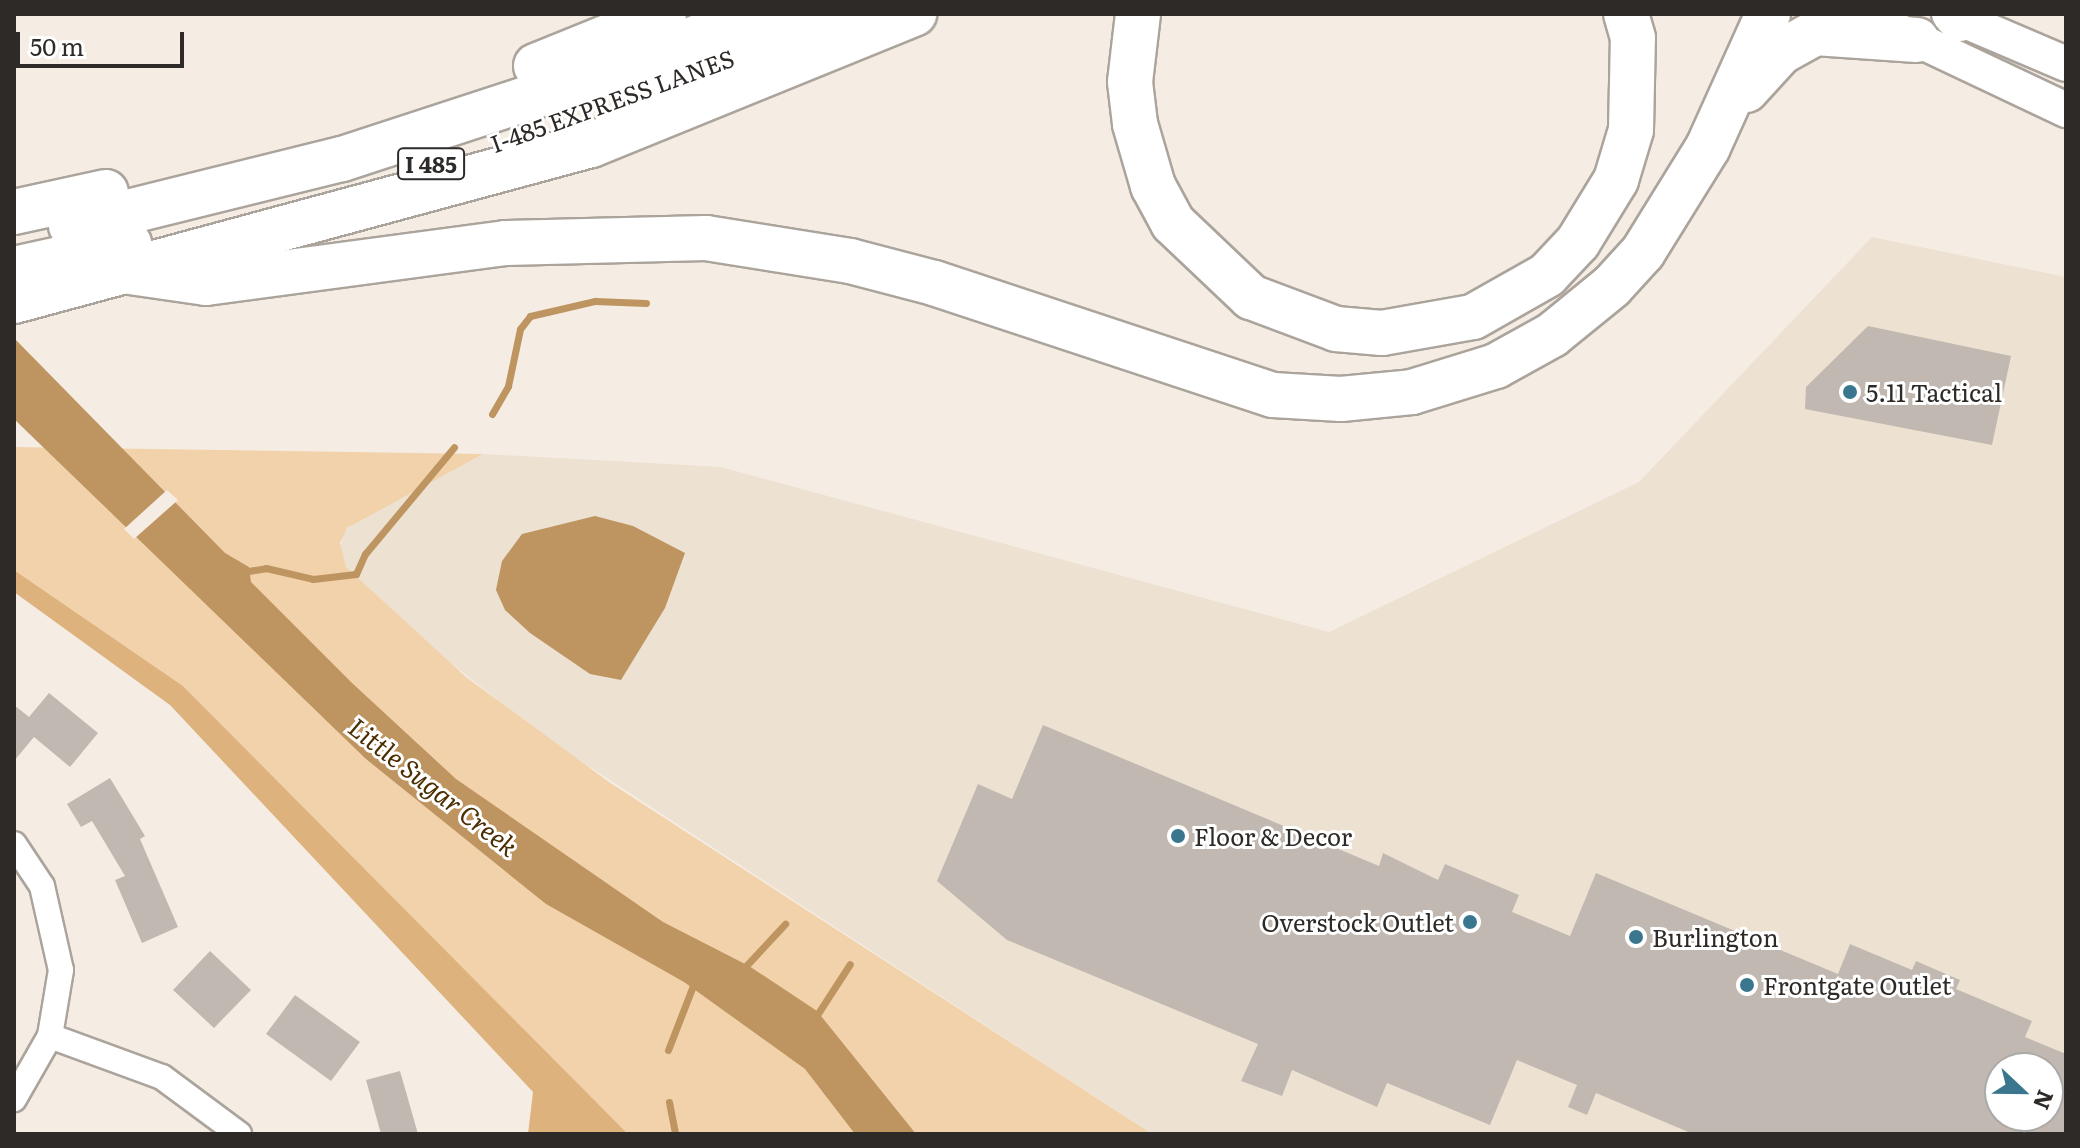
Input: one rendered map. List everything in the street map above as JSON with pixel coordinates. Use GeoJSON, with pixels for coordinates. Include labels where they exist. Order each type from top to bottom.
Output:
{"type":"FeatureCollection","features":[{"type":"Feature","properties":{"kind":"highway","name":"I 485"},"geometry":{"type":"LineString","coordinates":[[14,212],[335,134],[569,55],[664,14]]}},
{"type":"Feature","properties":{"kind":"highway","name":"I-485 EXPRESS LANES"},"geometry":{"type":"LineString","coordinates":[[14,239],[342,159],[614,70],[756,14]]}},
{"type":"Feature","properties":{"kind":"highway","name":"I-485 EXPRESS LANES"},"geometry":{"type":"LineString","coordinates":[[23,289],[213,226],[375,181],[569,120],[833,14]]}},
{"type":"Feature","properties":{"kind":"highway","name":"I 485"},"geometry":{"type":"LineString","coordinates":[[23,289],[130,272],[591,145],[914,14]]}},
{"type":"Feature","properties":{"kind":"highway"},"geometry":{"type":"LineString","coordinates":[[1138,14],[1130,82],[1135,124],[1153,186],[1173,223],[1251,297],[1336,329],[1382,333],[1473,317],[1547,275],[1578,242],[1616,180],[1631,130],[1633,38],[1626,14]]}},
{"type":"Feature","properties":{"kind":"highway"},"geometry":{"type":"LineString","coordinates":[[130,272],[206,283],[506,243],[706,238],[850,261],[934,283],[1241,387],[1341,399],[1438,387],[1496,366],[1585,312],[1643,252],[1719,123],[1768,14]]}},
{"type":"Feature","properties":{"kind":"highway"},"geometry":{"type":"LineString","coordinates":[[1719,123],[1767,64],[1800,39],[1833,30],[1945,22]]}},
{"type":"Feature","properties":{"kind":"main road"},"geometry":{"type":"LineString","coordinates":[[1863,14],[1945,22],[2066,64]]}},
{"type":"Feature","properties":{"kind":"main road"},"geometry":{"type":"LineString","coordinates":[[1945,22],[2066,110]]}},
{"type":"Feature","properties":{"kind":"street"},"geometry":{"type":"LineString","coordinates":[[14,844],[42,886],[59,936],[60,997],[50,1036],[14,1099]]}},
{"type":"Feature","properties":{"kind":"street"},"geometry":{"type":"LineString","coordinates":[[50,1036],[162,1077],[239,1134]]}},
{"type":"Feature","properties":{"kind":"shaded area"},"geometry":{"type":"Polygon","coordinates":[[[1872,237],[2066,277],[2066,1134],[1152,1134],[550,741],[415,635],[346,567],[339,553],[344,532],[355,522],[483,454],[721,467],[1329,632],[1639,482],[1872,237]]]}},
{"type":"Feature","properties":{"kind":"shaded area"},"geometry":{"type":"Polygon","coordinates":[[[14,447],[483,454],[347,528],[340,543],[346,567],[466,677],[609,782],[1152,1134],[628,1134],[183,686],[14,570],[14,447]]]}},
{"type":"Feature","properties":{"kind":"shaded area"},"geometry":{"type":"Polygon","coordinates":[[[14,570],[183,686],[628,1134],[528,1134],[533,1092],[170,705],[14,592],[14,570]]]}},
{"type":"Feature","properties":{"kind":"water","name":"Little Sugar Creek"},"geometry":{"type":"Polygon","coordinates":[[[14,338],[225,553],[249,567],[251,582],[352,683],[456,779],[663,922],[749,966],[817,1011],[916,1134],[855,1134],[805,1069],[684,982],[546,904],[366,759],[14,419],[14,338]]]}},
{"type":"Feature","properties":{"kind":"water"},"geometry":{"type":"Polygon","coordinates":[[[595,516],[633,526],[685,553],[665,608],[621,680],[590,674],[530,633],[505,610],[496,590],[502,561],[522,534],[595,516]]]}},
{"type":"Feature","properties":{"kind":"pier"},"geometry":{"type":"Polygon","coordinates":[[[167,490],[178,500],[134,539],[124,529],[167,490]]]}},
{"type":"Feature","properties":{"kind":"building"},"geometry":{"type":"Polygon","coordinates":[[[1868,326],[2011,356],[1992,445],[1805,409],[1806,387],[1868,326]]]}},
{"type":"Feature","properties":{"kind":"building"},"geometry":{"type":"Polygon","coordinates":[[[49,693],[98,733],[70,767],[34,737],[14,761],[14,705],[29,717],[49,693]]]}},
{"type":"Feature","properties":{"kind":"building"},"geometry":{"type":"Polygon","coordinates":[[[1043,725],[1379,866],[1383,853],[1438,880],[1445,864],[1519,895],[1512,912],[1570,936],[1596,873],[1838,974],[1850,944],[1912,970],[1916,961],[1960,980],[1956,989],[2032,1021],[2025,1037],[2061,1052],[1984,1052],[1984,1132],[2064,1132],[2064,1053],[2066,1134],[1693,1134],[1596,1093],[1587,1115],[1568,1107],[1577,1085],[1517,1060],[1490,1125],[1387,1083],[1377,1107],[1292,1070],[1282,1096],[1241,1081],[1258,1044],[1007,940],[937,881],[978,784],[1012,799],[1043,725]]]}},
{"type":"Feature","properties":{"kind":"building"},"geometry":{"type":"Polygon","coordinates":[[[110,778],[145,836],[140,839],[178,927],[142,943],[115,880],[125,876],[92,821],[81,827],[67,804],[110,778]]]}},
{"type":"Feature","properties":{"kind":"building"},"geometry":{"type":"Polygon","coordinates":[[[210,951],[251,990],[214,1028],[173,990],[210,951]]]}},
{"type":"Feature","properties":{"kind":"building"},"geometry":{"type":"Polygon","coordinates":[[[295,995],[360,1042],[331,1081],[266,1034],[295,995]]]}},
{"type":"Feature","properties":{"kind":"building"},"geometry":{"type":"Polygon","coordinates":[[[400,1071],[418,1134],[381,1134],[366,1080],[400,1071]]]}},
{"type":"Feature","properties":{"kind":"waterway"},"geometry":{"type":"LineString","coordinates":[[492,414],[508,386],[520,329],[530,316],[595,301],[646,303]]}},
{"type":"Feature","properties":{"kind":"waterway"},"geometry":{"type":"LineString","coordinates":[[242,572],[266,568],[313,579],[356,574],[365,554],[454,447]]}},
{"type":"Feature","properties":{"kind":"waterway"},"geometry":{"type":"LineString","coordinates":[[743,969],[785,924]]}},
{"type":"Feature","properties":{"kind":"waterway"},"geometry":{"type":"LineString","coordinates":[[815,1018],[850,964]]}},
{"type":"Feature","properties":{"kind":"waterway"},"geometry":{"type":"LineString","coordinates":[[668,1050],[694,983]]}},
{"type":"Feature","properties":{"kind":"waterway"},"geometry":{"type":"LineString","coordinates":[[669,1102],[675,1134]]}},
{"type":"Feature","properties":{"kind":"place","name":"5.11 Tactical"},"geometry":{"type":"Point","coordinates":[1850,392]}},
{"type":"Feature","properties":{"kind":"place","name":"Floor & Decor"},"geometry":{"type":"Point","coordinates":[1178,836]}},
{"type":"Feature","properties":{"kind":"place","name":"Overstock Outlet"},"geometry":{"type":"Point","coordinates":[1470,922]}},
{"type":"Feature","properties":{"kind":"place","name":"Burlington"},"geometry":{"type":"Point","coordinates":[1636,937]}},
{"type":"Feature","properties":{"kind":"place","name":"Frontgate Outlet"},"geometry":{"type":"Point","coordinates":[1747,985]}}]}
